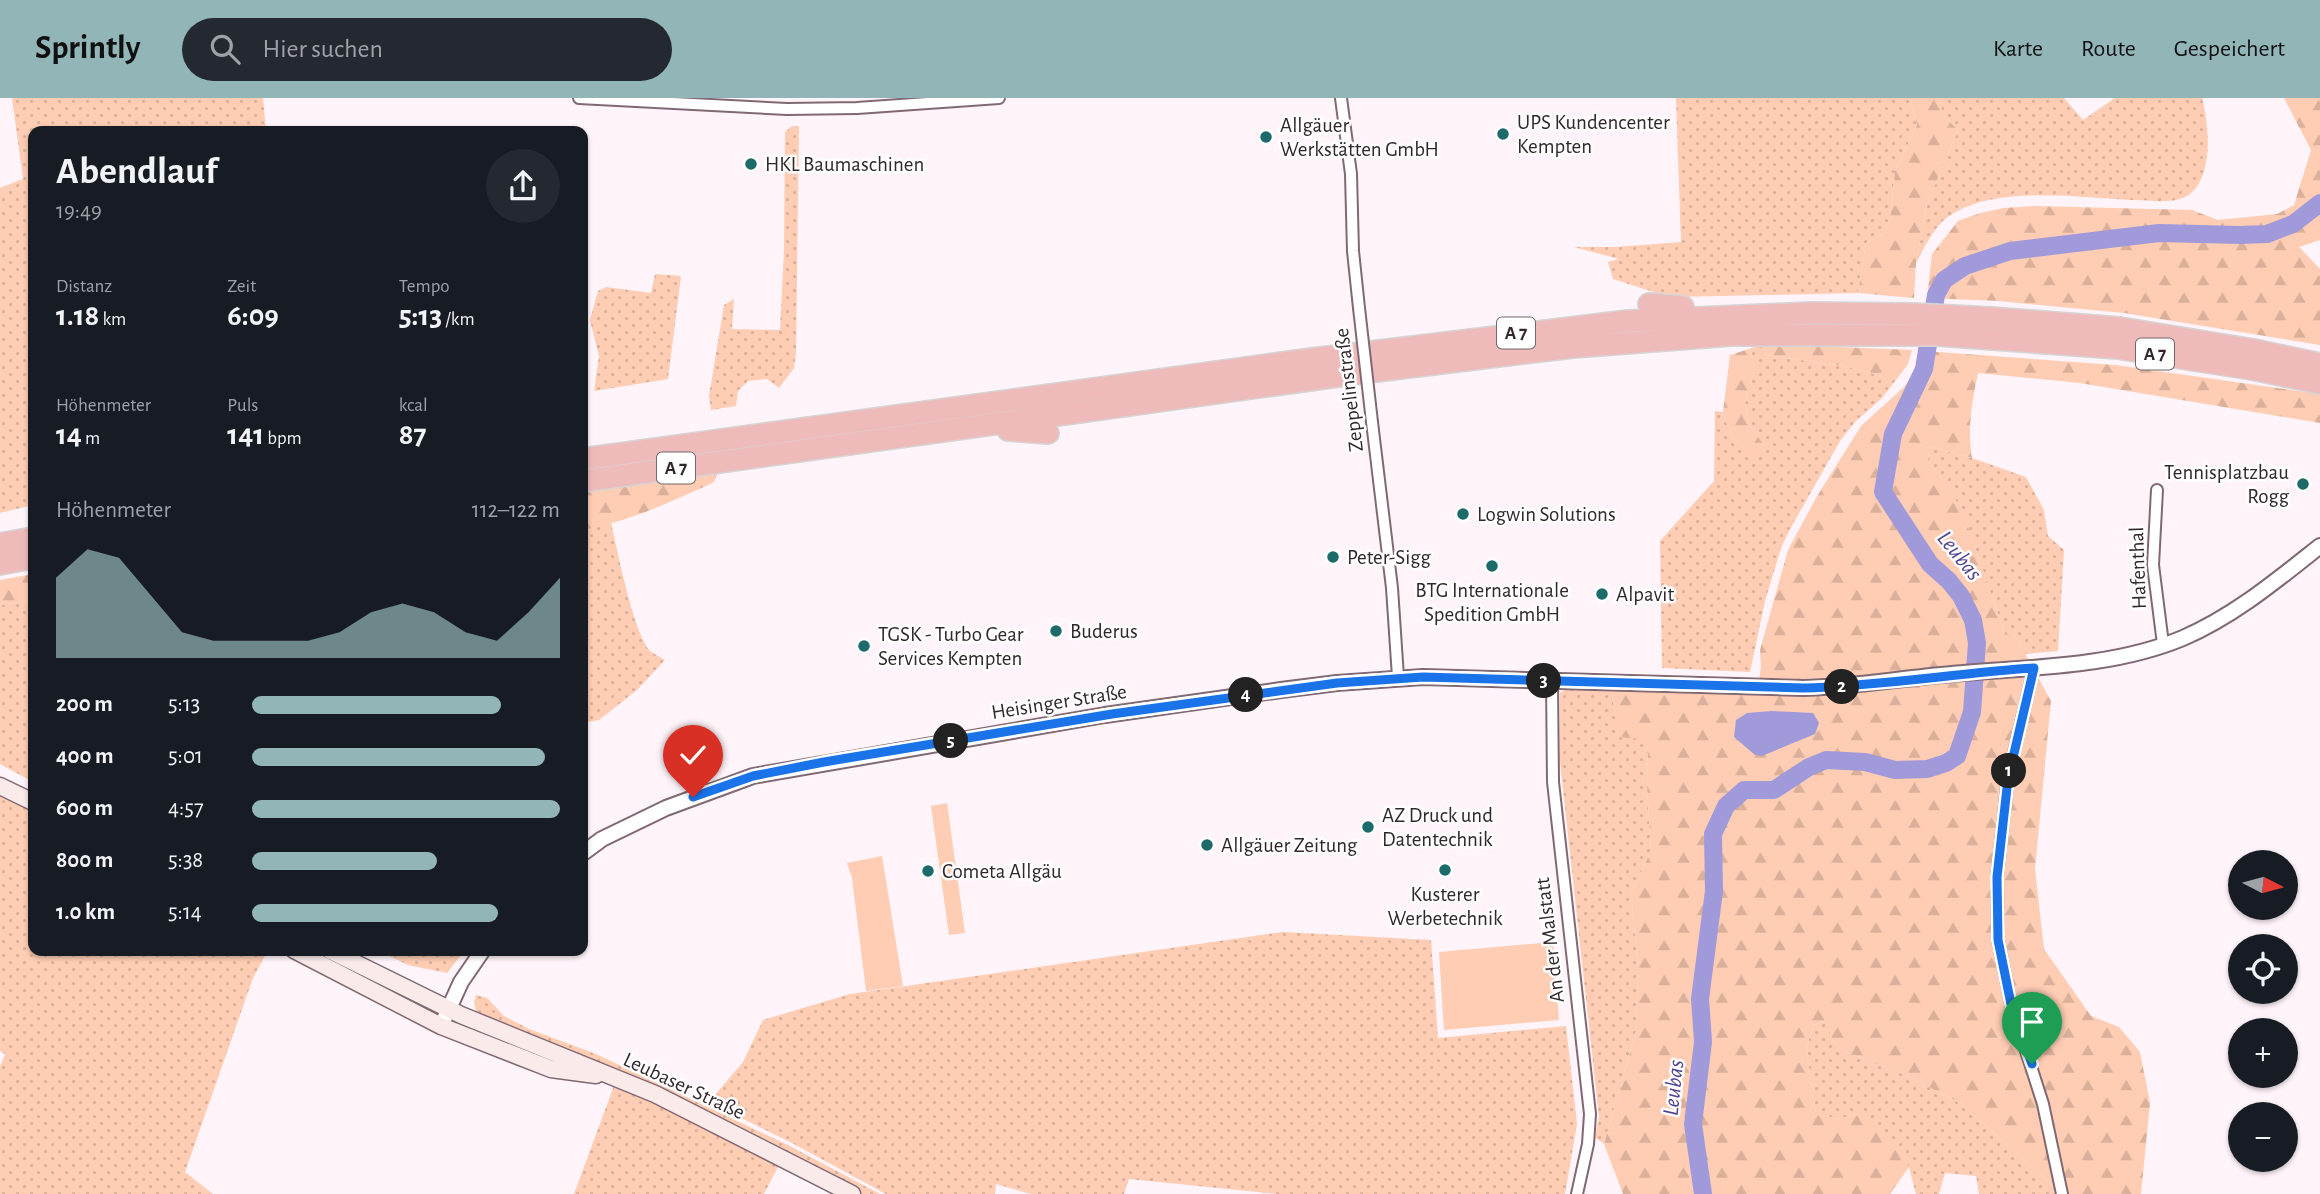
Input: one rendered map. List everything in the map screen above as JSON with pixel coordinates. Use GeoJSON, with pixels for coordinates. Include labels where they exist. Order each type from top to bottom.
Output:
{"type":"FeatureCollection","features":[{"type":"Feature","properties":{"kind":"highway"},"geometry":{"type":"LineString","coordinates":[[1649,304],[1709,308],[1730,316]]}},
{"type":"Feature","properties":{"kind":"highway","name":"A 7"},"geometry":{"type":"LineString","coordinates":[[588,458],[1304,360],[1628,321],[1730,316],[1990,328],[2120,328],[2320,364]]}},
{"type":"Feature","properties":{"kind":"highway","name":"A 7"},"geometry":{"type":"LineString","coordinates":[[588,480],[1360,373],[1573,347],[1884,324]]}},
{"type":"Feature","properties":{"kind":"highway","name":"A 7"},"geometry":{"type":"LineString","coordinates":[[1990,328],[2252,369],[2320,383]]}},
{"type":"Feature","properties":{"kind":"highway"},"geometry":{"type":"LineString","coordinates":[[1304,360],[1390,340],[1412,331]]}},
{"type":"Feature","properties":{"kind":"highway"},"geometry":{"type":"LineString","coordinates":[[1309,396],[1360,373]]}},
{"type":"Feature","properties":{"kind":"highway"},"geometry":{"type":"LineString","coordinates":[[964,427],[1048,433]]}},
{"type":"Feature","properties":{"kind":"highway"},"geometry":{"type":"LineString","coordinates":[[0,531],[28,528]]}},
{"type":"Feature","properties":{"kind":"highway"},"geometry":{"type":"LineString","coordinates":[[0,544],[28,539]]}},
{"type":"Feature","properties":{"kind":"highway"},"geometry":{"type":"LineString","coordinates":[[0,564],[28,559]]}},
{"type":"Feature","properties":{"kind":"main road"},"geometry":{"type":"LineString","coordinates":[[0,786],[28,800]]}},
{"type":"Feature","properties":{"kind":"main road"},"geometry":{"type":"LineString","coordinates":[[306,956],[441,1026],[551,1069],[615,1077]]}},
{"type":"Feature","properties":{"kind":"main road","name":"Leubaser Straße"},"geometry":{"type":"LineString","coordinates":[[342,956],[492,1028],[655,1094],[852,1194]]}},
{"type":"Feature","properties":{"kind":"street"},"geometry":{"type":"LineString","coordinates":[[579,98],[858,108],[999,98]]}},
{"type":"Feature","properties":{"kind":"street","name":"Zeppelinstraße"},"geometry":{"type":"LineString","coordinates":[[1340,98],[1350,174],[1353,251],[1359,308],[1392,588],[1398,677]]}},
{"type":"Feature","properties":{"kind":"street","name":"Hafenthal"},"geometry":{"type":"LineString","coordinates":[[2157,490],[2153,565],[2163,644]]}},
{"type":"Feature","properties":{"kind":"street","name":"Heisinger Straße"},"geometry":{"type":"LineString","coordinates":[[588,849],[602,839],[666,808],[753,776],[1112,714],[1327,684],[1398,677],[1849,687],[1948,674],[2034,668],[2119,656],[2181,638],[2231,612],[2320,546]]}},
{"type":"Feature","properties":{"kind":"street"},"geometry":{"type":"LineString","coordinates":[[2034,668],[2008,779],[1997,877],[1998,940],[2011,1004],[2043,1104],[2062,1194]]}},
{"type":"Feature","properties":{"kind":"street","name":"An der Malstatt"},"geometry":{"type":"LineString","coordinates":[[1556,681],[1553,782],[1556,821],[1590,1114],[1588,1144],[1577,1194]]}},
{"type":"Feature","properties":{"kind":"street"},"geometry":{"type":"LineString","coordinates":[[441,1026],[461,982],[479,956]]}},
{"type":"Feature","properties":{"kind":"green space"},"geometry":{"type":"Polygon","coordinates":[[[12,98],[263,98],[266,126],[28,126],[28,506],[0,513],[0,188],[23,179],[12,98]]]}},
{"type":"Feature","properties":{"kind":"green space"},"geometry":{"type":"Polygon","coordinates":[[[1676,98],[1912,98],[1917,125],[1895,171],[1890,220],[1885,233],[1866,243],[1858,293],[1669,297],[1613,279],[1608,262],[1619,259],[1574,247],[1681,242],[1676,98]]]}},
{"type":"Feature","properties":{"kind":"green space"},"geometry":{"type":"Polygon","coordinates":[[[1912,98],[1940,98],[1942,114],[1958,130],[1927,204],[1916,263],[1914,298],[1858,293],[1866,243],[1885,233],[1890,220],[1895,171],[1917,125],[1912,98]]]}},
{"type":"Feature","properties":{"kind":"green space"},"geometry":{"type":"Polygon","coordinates":[[[1940,98],[2064,98],[2083,120],[2115,98],[2202,98],[2208,135],[2203,175],[2190,194],[2178,200],[2041,195],[2017,196],[1973,204],[1941,223],[1916,263],[1927,204],[1958,130],[1942,114],[1940,98]]]}},
{"type":"Feature","properties":{"kind":"green space"},"geometry":{"type":"Polygon","coordinates":[[[2284,98],[2320,98],[2320,240],[2299,247],[2320,269],[2320,345],[2124,313],[1998,301],[1927,298],[1932,254],[1958,221],[1980,213],[2035,206],[2192,210],[2218,220],[2277,214],[2294,205],[2311,150],[2284,98]]]}},
{"type":"Feature","properties":{"kind":"green space"},"geometry":{"type":"Polygon","coordinates":[[[792,126],[799,126],[794,368],[779,388],[767,379],[748,381],[738,391],[736,406],[711,410],[709,396],[724,305],[734,299],[732,329],[780,330],[785,132],[792,126]]]}},
{"type":"Feature","properties":{"kind":"green space"},"geometry":{"type":"Polygon","coordinates":[[[655,274],[681,276],[668,379],[594,391],[599,356],[590,320],[598,291],[606,287],[651,293],[655,274]]]}},
{"type":"Feature","properties":{"kind":"green space"},"geometry":{"type":"Polygon","coordinates":[[[1763,344],[1766,355],[1844,366],[1882,376],[1899,376],[1882,398],[1855,422],[1840,441],[1789,531],[1765,601],[1750,672],[1662,668],[1660,541],[1714,481],[1715,411],[1723,412],[1731,436],[1753,454],[1764,445],[1749,424],[1745,403],[1755,367],[1749,349],[1763,344]]]}},
{"type":"Feature","properties":{"kind":"green space"},"geometry":{"type":"Polygon","coordinates":[[[1763,344],[1912,350],[1908,364],[1899,376],[1882,376],[1844,366],[1766,355],[1763,344]]]}},
{"type":"Feature","properties":{"kind":"green space"},"geometry":{"type":"Polygon","coordinates":[[[1749,349],[1755,367],[1745,403],[1749,424],[1764,445],[1753,455],[1731,436],[1723,412],[1730,355],[1749,349]]]}},
{"type":"Feature","properties":{"kind":"green space"},"geometry":{"type":"Polygon","coordinates":[[[1924,351],[2115,365],[2320,394],[2320,423],[2080,383],[1978,373],[1971,416],[1972,458],[1927,446],[1930,463],[1962,509],[2005,634],[2016,637],[2051,701],[2035,869],[2044,949],[2091,1016],[2119,1027],[2140,1052],[2150,1103],[2141,1194],[2067,1194],[2057,1190],[1962,1104],[1905,1075],[1846,1052],[1832,1040],[1826,1021],[1814,1025],[1806,1048],[1816,1113],[1836,1119],[1863,1114],[1871,1118],[1909,1167],[1890,1194],[1623,1194],[1604,1144],[1636,1031],[1638,968],[1631,893],[1651,851],[1647,787],[1648,740],[1620,737],[1611,691],[1757,693],[1761,667],[1760,650],[1788,550],[1816,498],[1861,426],[1904,387],[1921,365],[1924,351]]]}},
{"type":"Feature","properties":{"kind":"green space"},"geometry":{"type":"Polygon","coordinates":[[[1927,446],[2026,477],[2044,510],[2048,536],[2064,550],[2058,651],[2025,654],[2016,637],[2005,634],[1962,510],[1930,463],[1927,446]]]}},
{"type":"Feature","properties":{"kind":"green space"},"geometry":{"type":"Polygon","coordinates":[[[718,472],[714,482],[666,504],[617,522],[588,529],[588,491],[718,472]]]}},
{"type":"Feature","properties":{"kind":"green space"},"geometry":{"type":"Polygon","coordinates":[[[611,523],[638,627],[650,651],[665,660],[637,690],[599,720],[588,722],[588,529],[611,523]]]}},
{"type":"Feature","properties":{"kind":"green space"},"geometry":{"type":"Polygon","coordinates":[[[28,575],[28,601],[0,605],[0,580],[28,575]]]}},
{"type":"Feature","properties":{"kind":"green space"},"geometry":{"type":"Polygon","coordinates":[[[28,601],[28,779],[0,764],[0,605],[28,601]]]}},
{"type":"Feature","properties":{"kind":"green space"},"geometry":{"type":"Polygon","coordinates":[[[1570,687],[1611,691],[1620,736],[1648,739],[1647,787],[1651,851],[1631,893],[1638,968],[1636,1031],[1604,1144],[1595,1137],[1599,1117],[1560,762],[1560,693],[1570,687]]]}},
{"type":"Feature","properties":{"kind":"green space"},"geometry":{"type":"Polygon","coordinates":[[[0,794],[28,808],[28,956],[265,956],[253,978],[185,1172],[213,1194],[0,1194],[0,1067],[5,1054],[0,1051],[0,794]]]}},
{"type":"Feature","properties":{"kind":"green space"},"geometry":{"type":"Polygon","coordinates":[[[947,803],[965,933],[949,935],[931,806],[947,803]]]}},
{"type":"Feature","properties":{"kind":"green space"},"geometry":{"type":"Polygon","coordinates":[[[882,856],[903,986],[866,991],[852,878],[847,863],[882,856]]]}},
{"type":"Feature","properties":{"kind":"green space"},"geometry":{"type":"Polygon","coordinates":[[[1283,932],[1431,940],[1438,1038],[1566,1026],[1577,1124],[1565,1194],[1277,1194],[1129,1179],[1124,1194],[1031,1194],[996,1184],[995,1194],[886,1194],[709,1102],[743,1062],[763,1020],[850,994],[1283,932]]]}},
{"type":"Feature","properties":{"kind":"green space"},"geometry":{"type":"Polygon","coordinates":[[[1553,942],[1559,1020],[1444,1030],[1439,952],[1553,942]]]}},
{"type":"Feature","properties":{"kind":"green space"},"geometry":{"type":"Polygon","coordinates":[[[389,956],[460,956],[447,973],[408,965],[389,956]]]}},
{"type":"Feature","properties":{"kind":"green space"},"geometry":{"type":"Polygon","coordinates":[[[476,995],[487,998],[504,1016],[529,1029],[596,1054],[788,1145],[880,1194],[862,1194],[823,1172],[477,1015],[474,1002],[476,995]]]}},
{"type":"Feature","properties":{"kind":"green space"},"geometry":{"type":"Polygon","coordinates":[[[1827,1021],[1832,1040],[1846,1052],[1905,1075],[1962,1104],[2057,1190],[2056,1194],[1979,1194],[1976,1176],[1945,1173],[1939,1194],[1916,1194],[1909,1167],[1863,1114],[1836,1119],[1816,1113],[1806,1048],[1814,1025],[1827,1021]]]}},
{"type":"Feature","properties":{"kind":"green space"},"geometry":{"type":"Polygon","coordinates":[[[615,1083],[780,1163],[764,1194],[574,1194],[615,1083]]]}},
{"type":"Feature","properties":{"kind":"shaded area"},"geometry":{"type":"Polygon","coordinates":[[[1747,713],[1813,713],[1819,723],[1815,734],[1762,756],[1755,755],[1734,737],[1736,720],[1747,713]]]}},
{"type":"Feature","properties":{"kind":"waterway","name":"Leubas"},"geometry":{"type":"LineString","coordinates":[[1703,1194],[1693,1124],[1703,1042],[1700,999],[1714,891],[1713,834],[1726,806],[1744,790],[1774,790],[1809,767],[1826,760],[1865,762],[1895,770],[1927,769],[1946,763],[1957,756],[1972,712],[1977,643],[1973,620],[1961,596],[1930,564],[1883,492],[1893,434],[1924,369],[1936,295],[1944,280],[1965,266],[2010,251],[2159,233],[2267,234],[2293,224],[2320,203]]}},
{"type":"Feature","properties":{"kind":"place","name":"UPS Kundencenter Kempten"},"geometry":{"type":"Point","coordinates":[1503,134]}},
{"type":"Feature","properties":{"kind":"place","name":"Allgäuer Werkstätten GmbH"},"geometry":{"type":"Point","coordinates":[1266,137]}},
{"type":"Feature","properties":{"kind":"place","name":"HKL Baumaschinen"},"geometry":{"type":"Point","coordinates":[751,164]}},
{"type":"Feature","properties":{"kind":"place","name":"Tennisplatzbau Rogg"},"geometry":{"type":"Point","coordinates":[2303,484]}},
{"type":"Feature","properties":{"kind":"place","name":"Logwin Solutions"},"geometry":{"type":"Point","coordinates":[1463,514]}},
{"type":"Feature","properties":{"kind":"place","name":"Peter-Sigg"},"geometry":{"type":"Point","coordinates":[1333,557]}},
{"type":"Feature","properties":{"kind":"place","name":"BTG Internationale Spedition GmbH"},"geometry":{"type":"Point","coordinates":[1492,566]}},
{"type":"Feature","properties":{"kind":"place","name":"Alpavit"},"geometry":{"type":"Point","coordinates":[1602,594]}},
{"type":"Feature","properties":{"kind":"place","name":"Buderus"},"geometry":{"type":"Point","coordinates":[1056,631]}},
{"type":"Feature","properties":{"kind":"place","name":"TGSK - Turbo Gear Services Kempten"},"geometry":{"type":"Point","coordinates":[864,646]}},
{"type":"Feature","properties":{"kind":"place","name":"AZ Druck und Datentechnik"},"geometry":{"type":"Point","coordinates":[1368,827]}},
{"type":"Feature","properties":{"kind":"place","name":"Allgäuer Zeitung"},"geometry":{"type":"Point","coordinates":[1207,845]}},
{"type":"Feature","properties":{"kind":"place","name":"Kusterer Werbetechnik"},"geometry":{"type":"Point","coordinates":[1445,870]}},
{"type":"Feature","properties":{"kind":"place","name":"Cometa Allgäu"},"geometry":{"type":"Point","coordinates":[928,871]}},
{"type":"Feature","properties":{"kind":"route"},"geometry":{"type":"LineString","coordinates":[[693,797],[753,776],[824,762],[1112,714],[1398,677],[1803,688],[1849,687],[1948,674],[2034,668],[2008,779],[1997,877],[1998,940],[2011,1004],[2032,1064]]}}]}
